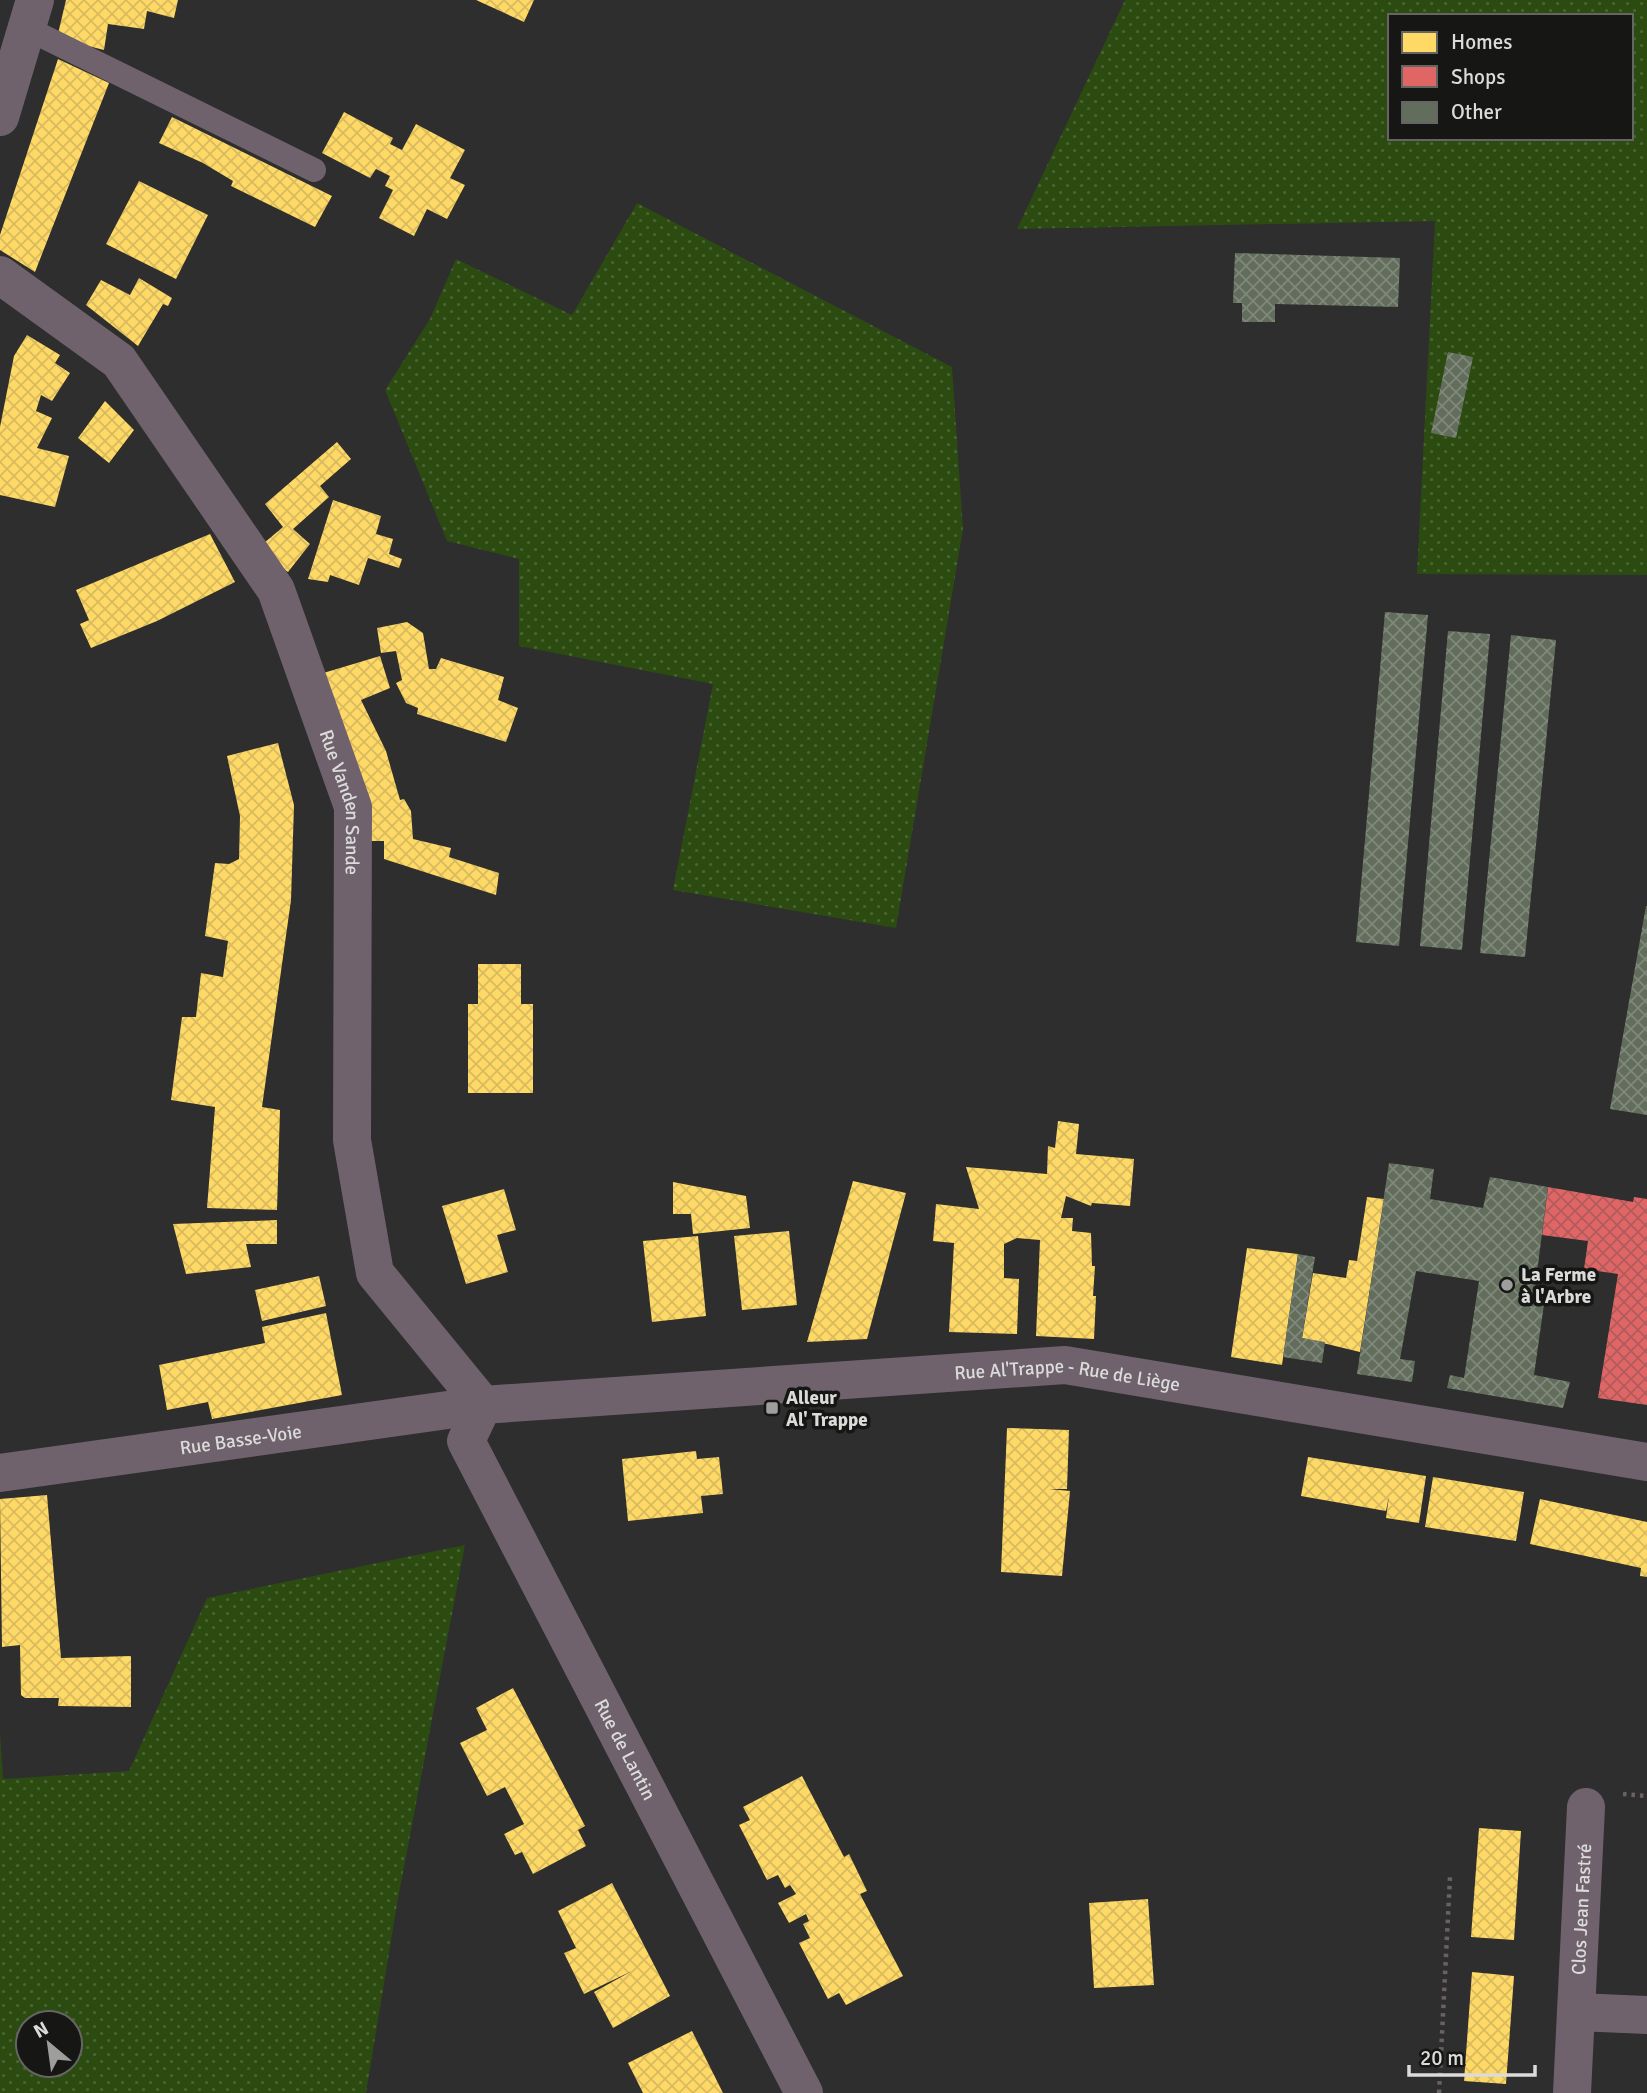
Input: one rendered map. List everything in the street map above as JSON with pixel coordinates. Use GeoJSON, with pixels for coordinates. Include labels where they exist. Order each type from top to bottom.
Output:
{"type":"FeatureCollection","features":[{"type":"Feature","properties":{"kind":"street"},"geometry":{"type":"LineString","coordinates":[[0,117],[31,15]]}},
{"type":"Feature","properties":{"kind":"street","name":"Rue Vanden Sande"},"geometry":{"type":"LineString","coordinates":[[0,275],[119,361],[276,590],[353,807],[352,1140],[375,1273],[483,1405]]}},
{"type":"Feature","properties":{"kind":"street","name":"Rue Al'Trappe - Rue de Liège"},"geometry":{"type":"LineString","coordinates":[[483,1405],[1065,1365],[1647,1462]]}},
{"type":"Feature","properties":{"kind":"street","name":"Rue Basse-Voie"},"geometry":{"type":"LineString","coordinates":[[0,1473],[483,1405]]}},
{"type":"Feature","properties":{"kind":"street","name":"Rue de Lantin"},"geometry":{"type":"LineString","coordinates":[[483,1405],[467,1441],[804,2093]]}},
{"type":"Feature","properties":{"kind":"street","name":"Clos Jean Fastré"},"geometry":{"type":"LineString","coordinates":[[1572,2093],[1586,1807]]}},
{"type":"Feature","properties":{"kind":"street"},"geometry":{"type":"LineString","coordinates":[[1577,2012],[1647,2015]]}},
{"type":"Feature","properties":{"kind":"lane"},"geometry":{"type":"LineString","coordinates":[[31,15],[314,170]]}},
{"type":"Feature","properties":{"kind":"path"},"geometry":{"type":"LineString","coordinates":[[1439,2093],[1450,1878]]}},
{"type":"Feature","properties":{"kind":"green space"},"geometry":{"type":"Polygon","coordinates":[[[1125,0],[1647,0],[1647,575],[1417,574],[1435,221],[1017,229],[1125,0]]]}},
{"type":"Feature","properties":{"kind":"green space"},"geometry":{"type":"Polygon","coordinates":[[[637,203],[952,367],[963,529],[896,928],[673,890],[713,684],[519,646],[519,559],[447,541],[385,390],[430,319],[456,259],[572,315],[637,203]]]}},
{"type":"Feature","properties":{"kind":"green space"},"geometry":{"type":"Polygon","coordinates":[[[465,1545],[397,1904],[366,2093],[0,2093],[0,1732],[3,1779],[129,1771],[207,1598],[465,1545]]]}},
{"type":"Feature","properties":{"kind":"building: Homes"},"geometry":{"type":"Polygon","coordinates":[[[66,0],[178,0],[174,18],[147,11],[144,29],[108,24],[104,50],[57,38],[66,0]]]}},
{"type":"Feature","properties":{"kind":"building: Homes"},"geometry":{"type":"Polygon","coordinates":[[[476,0],[534,0],[524,22],[476,0]]]}},
{"type":"Feature","properties":{"kind":"building: Homes"},"geometry":{"type":"Polygon","coordinates":[[[58,59],[109,83],[35,272],[0,250],[0,235],[58,59]]]}},
{"type":"Feature","properties":{"kind":"building: Homes"},"geometry":{"type":"Polygon","coordinates":[[[344,112],[393,138],[390,144],[402,150],[416,124],[465,150],[450,178],[465,185],[447,219],[427,209],[414,236],[379,218],[393,190],[385,186],[390,176],[376,169],[370,178],[322,153],[344,112]]]}},
{"type":"Feature","properties":{"kind":"building: Homes"},"geometry":{"type":"Polygon","coordinates":[[[172,117],[332,196],[315,227],[231,186],[233,181],[203,163],[159,143],[172,117]]]}},
{"type":"Feature","properties":{"kind":"building: Homes"},"geometry":{"type":"Polygon","coordinates":[[[139,181],[208,215],[176,279],[106,244],[139,181]]]}},
{"type":"Feature","properties":{"kind":"building: Homes"},"geometry":{"type":"Polygon","coordinates":[[[139,278],[172,298],[168,306],[163,304],[138,346],[86,305],[101,280],[130,295],[139,278]]]}},
{"type":"Feature","properties":{"kind":"building: Homes"},"geometry":{"type":"Polygon","coordinates":[[[27,335],[60,355],[55,363],[70,373],[52,401],[41,395],[36,411],[52,418],[37,448],[69,456],[55,507],[0,495],[0,427],[14,356],[27,335]]]}},
{"type":"Feature","properties":{"kind":"building: Homes"},"geometry":{"type":"Polygon","coordinates":[[[105,401],[134,430],[109,463],[78,438],[105,401]]]}},
{"type":"Feature","properties":{"kind":"building: Homes"},"geometry":{"type":"Polygon","coordinates":[[[337,442],[351,459],[320,486],[329,497],[293,529],[310,544],[288,572],[275,563],[264,543],[283,527],[265,504],[337,442]]]}},
{"type":"Feature","properties":{"kind":"building: Homes"},"geometry":{"type":"Polygon","coordinates":[[[333,500],[381,516],[376,534],[393,539],[389,554],[402,559],[399,568],[368,558],[359,585],[330,575],[328,582],[308,579],[333,500]]]}},
{"type":"Feature","properties":{"kind":"building: Homes"},"geometry":{"type":"Polygon","coordinates":[[[210,534],[235,582],[157,621],[91,648],[80,624],[89,620],[76,590],[210,534]]]}},
{"type":"Feature","properties":{"kind":"building: Homes"},"geometry":{"type":"Polygon","coordinates":[[[407,622],[423,633],[429,669],[436,669],[441,658],[504,677],[498,700],[518,708],[506,742],[417,714],[418,708],[406,703],[396,683],[402,680],[396,651],[381,653],[377,628],[407,622]]]}},
{"type":"Feature","properties":{"kind":"building: Homes"},"geometry":{"type":"Polygon","coordinates":[[[380,656],[390,688],[361,700],[386,751],[400,800],[404,799],[411,811],[413,839],[451,848],[449,857],[499,873],[496,895],[384,859],[384,841],[369,841],[320,674],[380,656]]]}},
{"type":"Feature","properties":{"kind":"building: Homes"},"geometry":{"type":"Polygon","coordinates":[[[278,743],[294,805],[291,900],[262,1107],[280,1110],[277,1210],[207,1208],[215,1107],[171,1100],[182,1017],[196,1017],[201,973],[223,977],[228,941],[205,936],[215,863],[229,864],[239,859],[240,816],[227,756],[278,743]]]}},
{"type":"Feature","properties":{"kind":"building: Homes"},"geometry":{"type":"Polygon","coordinates":[[[478,964],[521,964],[521,1004],[533,1004],[533,1093],[468,1093],[468,1004],[478,1004],[478,964]]]}},
{"type":"Feature","properties":{"kind":"building: Homes"},"geometry":{"type":"Polygon","coordinates":[[[1058,1121],[1079,1124],[1076,1154],[1134,1159],[1130,1206],[1092,1203],[1091,1206],[1066,1196],[1061,1218],[1073,1218],[1072,1231],[1091,1233],[1092,1266],[1095,1266],[1093,1296],[1096,1296],[1094,1339],[1036,1336],[1040,1240],[1017,1238],[1004,1244],[1004,1278],[1019,1279],[1017,1334],[949,1332],[954,1243],[933,1241],[936,1204],[979,1209],[966,1167],[1047,1174],[1048,1146],[1055,1148],[1058,1121]]]}},
{"type":"Feature","properties":{"kind":"building: Homes"},"geometry":{"type":"Polygon","coordinates":[[[853,1181],[906,1193],[867,1339],[807,1342],[853,1181]]]}},
{"type":"Feature","properties":{"kind":"building: Homes"},"geometry":{"type":"Polygon","coordinates":[[[673,1182],[746,1196],[750,1228],[693,1234],[691,1214],[673,1214],[673,1182]]]}},
{"type":"Feature","properties":{"kind":"building: Homes"},"geometry":{"type":"Polygon","coordinates":[[[504,1189],[516,1230],[497,1235],[508,1272],[466,1284],[442,1206],[504,1189]]]}},
{"type":"Feature","properties":{"kind":"building: Homes"},"geometry":{"type":"Polygon","coordinates":[[[1367,1197],[1384,1199],[1360,1352],[1302,1338],[1313,1273],[1346,1278],[1349,1260],[1357,1261],[1367,1197]]]}},
{"type":"Feature","properties":{"kind":"building: Homes"},"geometry":{"type":"Polygon","coordinates":[[[277,1220],[277,1244],[246,1244],[251,1267],[186,1274],[173,1224],[277,1220]]]}},
{"type":"Feature","properties":{"kind":"building: Homes"},"geometry":{"type":"Polygon","coordinates":[[[789,1231],[797,1305],[742,1310],[734,1236],[789,1231]]]}},
{"type":"Feature","properties":{"kind":"building: Homes"},"geometry":{"type":"Polygon","coordinates":[[[698,1236],[706,1316],[652,1322],[643,1241],[698,1236]]]}},
{"type":"Feature","properties":{"kind":"building: Homes"},"geometry":{"type":"Polygon","coordinates":[[[1247,1248],[1298,1254],[1282,1365],[1231,1357],[1247,1248]]]}},
{"type":"Feature","properties":{"kind":"building: Homes"},"geometry":{"type":"Polygon","coordinates":[[[319,1276],[326,1306],[262,1321],[255,1290],[319,1276]]]}},
{"type":"Feature","properties":{"kind":"building: Homes"},"geometry":{"type":"Polygon","coordinates":[[[326,1313],[342,1395],[212,1419],[208,1402],[167,1410],[159,1365],[265,1343],[262,1327],[326,1313]]]}},
{"type":"Feature","properties":{"kind":"building: Homes"},"geometry":{"type":"Polygon","coordinates":[[[1007,1428],[1069,1430],[1067,1489],[1049,1489],[1070,1491],[1062,1576],[1001,1572],[1007,1428]]]}},
{"type":"Feature","properties":{"kind":"building: Homes"},"geometry":{"type":"Polygon","coordinates":[[[696,1451],[697,1459],[719,1457],[723,1494],[701,1496],[703,1513],[628,1521],[622,1459],[696,1451]]]}},
{"type":"Feature","properties":{"kind":"building: Homes"},"geometry":{"type":"Polygon","coordinates":[[[1308,1457],[1426,1476],[1419,1523],[1386,1518],[1389,1496],[1386,1511],[1301,1496],[1308,1457]]]}},
{"type":"Feature","properties":{"kind":"building: Homes"},"geometry":{"type":"Polygon","coordinates":[[[1433,1477],[1524,1492],[1516,1541],[1425,1527],[1433,1477]]]}},
{"type":"Feature","properties":{"kind":"building: Homes"},"geometry":{"type":"Polygon","coordinates":[[[47,1495],[61,1658],[131,1656],[131,1707],[58,1706],[59,1698],[25,1698],[21,1695],[20,1645],[2,1647],[0,1499],[47,1495]]]}},
{"type":"Feature","properties":{"kind":"building: Homes"},"geometry":{"type":"Polygon","coordinates":[[[1540,1499],[1647,1522],[1647,1577],[1640,1576],[1641,1568],[1530,1544],[1540,1499]]]}},
{"type":"Feature","properties":{"kind":"building: Homes"},"geometry":{"type":"Polygon","coordinates":[[[513,1688],[585,1826],[578,1830],[586,1846],[533,1874],[522,1852],[515,1855],[504,1834],[524,1824],[505,1787],[487,1796],[460,1743],[487,1730],[476,1708],[513,1688]]]}},
{"type":"Feature","properties":{"kind":"building: Homes"},"geometry":{"type":"Polygon","coordinates":[[[802,1776],[844,1857],[849,1854],[867,1891],[860,1894],[903,1976],[846,2005],[839,1993],[828,1999],[799,1943],[810,1938],[803,1924],[809,1921],[806,1914],[789,1923],[778,1903],[796,1894],[790,1885],[785,1888],[778,1875],[767,1880],[739,1825],[750,1820],[743,1807],[802,1776]]]}},
{"type":"Feature","properties":{"kind":"building: Homes"},"geometry":{"type":"Polygon","coordinates":[[[1479,1828],[1521,1831],[1514,1940],[1471,1937],[1479,1828]]]}},
{"type":"Feature","properties":{"kind":"building: Homes"},"geometry":{"type":"Polygon","coordinates":[[[612,1883],[670,1996],[613,2028],[594,1992],[632,1971],[584,1994],[564,1953],[576,1948],[558,1911],[612,1883]]]}},
{"type":"Feature","properties":{"kind":"building: Homes"},"geometry":{"type":"Polygon","coordinates":[[[1148,1899],[1154,1985],[1094,1988],[1089,1903],[1148,1899]]]}},
{"type":"Feature","properties":{"kind":"building: Homes"},"geometry":{"type":"Polygon","coordinates":[[[1472,1972],[1514,1976],[1506,2084],[1464,2081],[1472,1972]]]}},
{"type":"Feature","properties":{"kind":"building: Homes"},"geometry":{"type":"Polygon","coordinates":[[[692,2031],[723,2093],[643,2093],[628,2063],[692,2031]]]}},
{"type":"Feature","properties":{"kind":"building: Shops"},"geometry":{"type":"Polygon","coordinates":[[[1548,1187],[1633,1202],[1634,1197],[1647,1199],[1647,1405],[1598,1398],[1618,1274],[1584,1269],[1588,1241],[1542,1235],[1548,1187]]]}},
{"type":"Feature","properties":{"kind":"building: Other"},"geometry":{"type":"Polygon","coordinates":[[[1235,253],[1400,258],[1398,307],[1275,304],[1275,322],[1242,322],[1242,303],[1233,303],[1235,253]]]}},
{"type":"Feature","properties":{"kind":"building: Other"},"geometry":{"type":"Polygon","coordinates":[[[1448,352],[1473,357],[1456,438],[1431,433],[1448,352]]]}},
{"type":"Feature","properties":{"kind":"building: Other"},"geometry":{"type":"Polygon","coordinates":[[[1385,612],[1428,615],[1399,946],[1356,942],[1385,612]]]}},
{"type":"Feature","properties":{"kind":"building: Other"},"geometry":{"type":"Polygon","coordinates":[[[1448,631],[1490,634],[1462,950],[1420,946],[1448,631]]]}},
{"type":"Feature","properties":{"kind":"building: Other"},"geometry":{"type":"Polygon","coordinates":[[[1511,635],[1556,640],[1525,957],[1480,953],[1511,635]]]}},
{"type":"Feature","properties":{"kind":"building: Other"},"geometry":{"type":"Polygon","coordinates":[[[1647,906],[1647,1115],[1610,1109],[1647,906]]]}},
{"type":"Feature","properties":{"kind":"building: Other","name":"La Ferme à l'Arbre"},"geometry":{"type":"Polygon","coordinates":[[[1389,1163],[1434,1169],[1430,1199],[1483,1208],[1490,1177],[1548,1187],[1535,1288],[1546,1290],[1534,1375],[1570,1382],[1563,1408],[1447,1388],[1450,1375],[1464,1378],[1479,1281],[1416,1271],[1400,1359],[1415,1361],[1412,1382],[1357,1374],[1389,1163]]]}},
{"type":"Feature","properties":{"kind":"building: Other"},"geometry":{"type":"Polygon","coordinates":[[[1298,1254],[1315,1257],[1302,1338],[1325,1342],[1322,1363],[1283,1357],[1298,1254]]]}},
{"type":"Feature","properties":{"kind":"place","name":"La Ferme à l'Arbre"},"geometry":{"type":"Point","coordinates":[1507,1285]}},
{"type":"Feature","properties":{"kind":"place","name":"Alleur Al' Trappe"},"geometry":{"type":"Point","coordinates":[772,1408]}}]}
